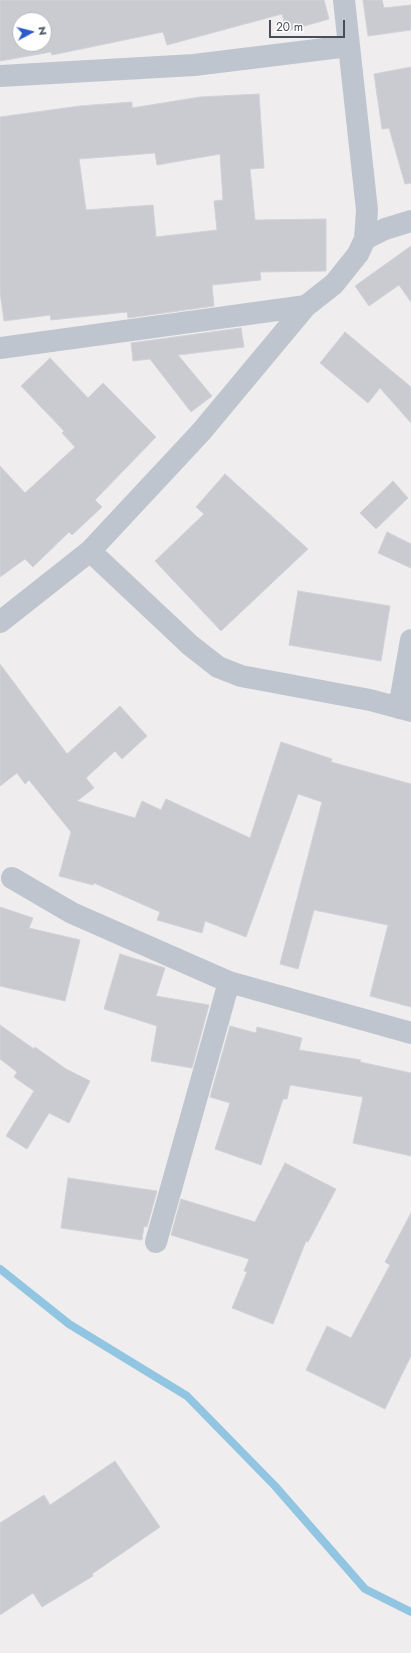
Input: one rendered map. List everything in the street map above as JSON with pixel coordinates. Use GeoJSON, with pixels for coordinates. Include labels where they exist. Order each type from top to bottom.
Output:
{"type":"FeatureCollection","features":[{"type":"Feature","properties":{"kind":"street"},"geometry":{"type":"LineString","coordinates":[[0,622],[90,551],[201,432],[306,306],[334,284],[358,254],[365,239],[368,210],[344,0]]}},
{"type":"Feature","properties":{"kind":"street"},"geometry":{"type":"LineString","coordinates":[[0,76],[194,65],[349,46]]}},
{"type":"Feature","properties":{"kind":"street"},"geometry":{"type":"LineString","coordinates":[[365,239],[385,229],[411,220]]}},
{"type":"Feature","properties":{"kind":"street"},"geometry":{"type":"LineString","coordinates":[[0,348],[306,306]]}},
{"type":"Feature","properties":{"kind":"street"},"geometry":{"type":"LineString","coordinates":[[90,551],[167,624],[218,667],[241,676],[370,700],[405,710],[411,640]]}},
{"type":"Feature","properties":{"kind":"street"},"geometry":{"type":"LineString","coordinates":[[12,878],[72,913],[229,982],[411,1033]]}},
{"type":"Feature","properties":{"kind":"street"},"geometry":{"type":"LineString","coordinates":[[156,1242],[229,982]]}},
{"type":"Feature","properties":{"kind":"building"},"geometry":{"type":"Polygon","coordinates":[[[0,0],[324,0],[329,19],[287,31],[282,14],[167,45],[163,32],[52,55],[51,52],[0,61],[0,0]]]}},
{"type":"Feature","properties":{"kind":"building"},"geometry":{"type":"Polygon","coordinates":[[[363,0],[382,0],[384,8],[411,5],[411,30],[368,36],[363,0]]]}},
{"type":"Feature","properties":{"kind":"building"},"geometry":{"type":"Polygon","coordinates":[[[411,67],[411,183],[405,184],[389,128],[382,129],[374,74],[411,67]]]}},
{"type":"Feature","properties":{"kind":"building"},"geometry":{"type":"Polygon","coordinates":[[[259,94],[264,168],[250,169],[255,220],[326,219],[326,271],[260,272],[261,280],[212,285],[214,306],[128,318],[127,312],[51,320],[50,315],[4,321],[0,292],[0,117],[80,106],[132,102],[132,108],[200,97],[259,94]],[[155,153],[79,159],[86,210],[153,205],[156,237],[217,230],[214,201],[223,200],[220,154],[157,165],[155,153]]]}},
{"type":"Feature","properties":{"kind":"building"},"geometry":{"type":"Polygon","coordinates":[[[411,246],[411,302],[399,285],[369,306],[355,286],[411,246]]]}},
{"type":"Feature","properties":{"kind":"building"},"geometry":{"type":"Polygon","coordinates":[[[241,328],[244,347],[178,355],[212,396],[191,412],[150,359],[133,361],[131,343],[241,328]]]}},
{"type":"Feature","properties":{"kind":"building"},"geometry":{"type":"Polygon","coordinates":[[[345,332],[411,387],[411,423],[380,388],[368,403],[320,363],[345,332]]]}},
{"type":"Feature","properties":{"kind":"building"},"geometry":{"type":"Polygon","coordinates":[[[50,358],[88,398],[103,383],[156,437],[95,500],[102,507],[72,535],[69,532],[33,567],[25,559],[0,577],[0,466],[25,493],[75,447],[62,433],[64,431],[21,386],[50,358]]]}},
{"type":"Feature","properties":{"kind":"building"},"geometry":{"type":"Polygon","coordinates":[[[225,474],[308,549],[221,631],[155,561],[204,514],[196,507],[225,474]]]}},
{"type":"Feature","properties":{"kind":"building"},"geometry":{"type":"Polygon","coordinates":[[[393,481],[408,498],[376,529],[360,513],[393,481]]]}},
{"type":"Feature","properties":{"kind":"building"},"geometry":{"type":"Polygon","coordinates":[[[387,532],[411,544],[411,568],[378,553],[387,532]]]}},
{"type":"Feature","properties":{"kind":"building"},"geometry":{"type":"Polygon","coordinates":[[[298,591],[390,606],[381,661],[289,645],[298,591]]]}},
{"type":"Feature","properties":{"kind":"building"},"geometry":{"type":"Polygon","coordinates":[[[0,664],[67,754],[120,706],[147,736],[122,759],[115,751],[86,778],[94,788],[77,801],[135,818],[142,801],[161,810],[166,799],[250,838],[281,742],[332,759],[331,762],[411,784],[411,1007],[370,996],[388,925],[314,910],[298,969],[280,964],[322,802],[298,794],[246,937],[205,921],[202,933],[157,920],[160,912],[94,883],[93,885],[59,876],[71,832],[29,780],[25,784],[17,773],[0,786],[0,664]]]}},
{"type":"Feature","properties":{"kind":"building"},"geometry":{"type":"Polygon","coordinates":[[[0,907],[33,918],[29,928],[80,940],[65,1001],[0,986],[0,907]]]}},
{"type":"Feature","properties":{"kind":"building"},"geometry":{"type":"Polygon","coordinates":[[[120,954],[165,968],[156,996],[209,1005],[192,1068],[151,1061],[157,1026],[104,1009],[120,954]]]}},
{"type":"Feature","properties":{"kind":"building"},"geometry":{"type":"Polygon","coordinates":[[[0,1025],[66,1069],[90,1081],[69,1123],[49,1113],[27,1149],[6,1136],[34,1091],[14,1077],[17,1072],[0,1059],[0,1025]]]}},
{"type":"Feature","properties":{"kind":"building"},"geometry":{"type":"Polygon","coordinates":[[[230,1026],[256,1033],[257,1027],[302,1038],[299,1050],[361,1060],[360,1062],[411,1073],[411,1156],[353,1143],[363,1097],[290,1085],[287,1099],[283,1099],[261,1165],[215,1149],[230,1103],[210,1097],[230,1026]]]}},
{"type":"Feature","properties":{"kind":"building"},"geometry":{"type":"Polygon","coordinates":[[[285,1163],[336,1189],[308,1242],[306,1241],[273,1324],[232,1308],[247,1272],[244,1271],[249,1259],[171,1235],[181,1199],[255,1222],[285,1163]]]}},
{"type":"Feature","properties":{"kind":"building"},"geometry":{"type":"Polygon","coordinates":[[[68,1178],[157,1191],[147,1227],[144,1226],[142,1240],[61,1228],[68,1178]]]}},
{"type":"Feature","properties":{"kind":"building"},"geometry":{"type":"Polygon","coordinates":[[[411,1213],[411,1356],[385,1409],[306,1370],[327,1326],[351,1338],[390,1265],[385,1262],[411,1213]]]}},
{"type":"Feature","properties":{"kind":"building"},"geometry":{"type":"Polygon","coordinates":[[[115,1461],[160,1527],[92,1574],[93,1576],[42,1607],[33,1593],[0,1615],[0,1523],[44,1495],[50,1505],[115,1461]]]}},
{"type":"Feature","properties":{"kind":"waterway"},"geometry":{"type":"LineString","coordinates":[[0,1269],[69,1324],[187,1396],[275,1486],[365,1589],[411,1612]]}}]}
